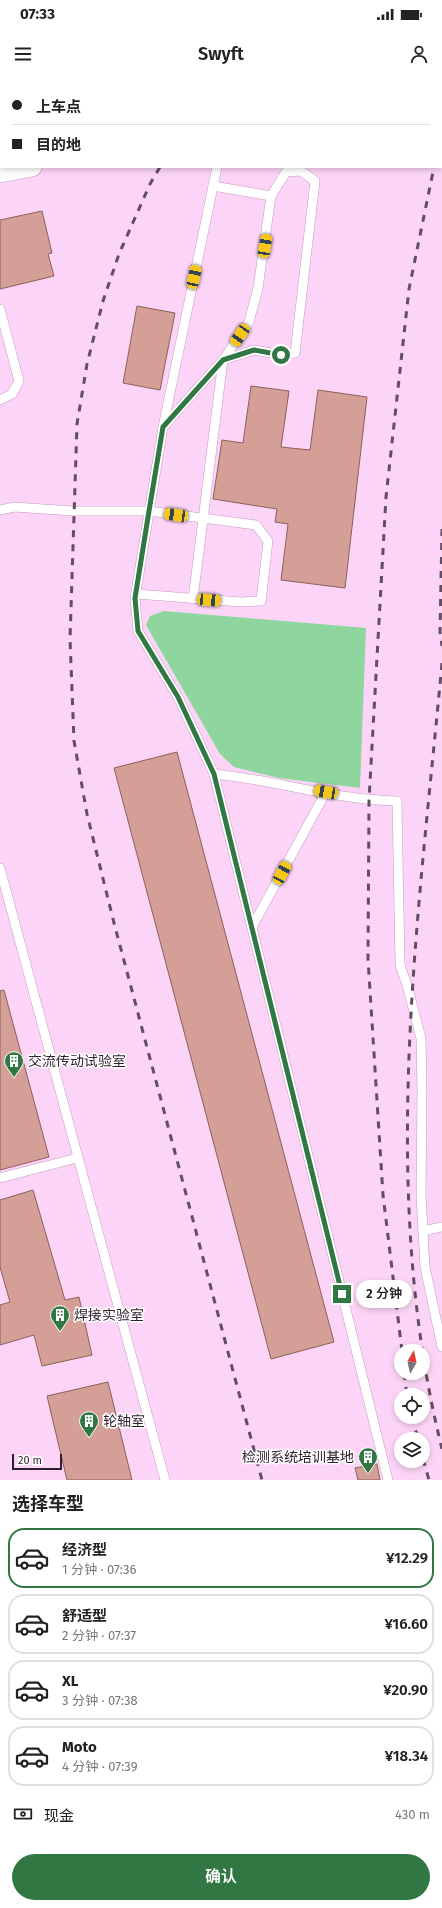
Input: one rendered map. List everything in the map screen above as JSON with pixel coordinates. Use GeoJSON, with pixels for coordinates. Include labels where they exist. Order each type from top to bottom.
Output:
{"type":"FeatureCollection","features":[{"type":"Feature","properties":{"kind":"street"},"geometry":{"type":"LineString","coordinates":[[0,173],[27,168]]}},
{"type":"Feature","properties":{"kind":"lane"},"geometry":{"type":"LineString","coordinates":[[217,168],[163,427],[136,594],[138,631],[178,697],[214,774],[388,1480]]}},
{"type":"Feature","properties":{"kind":"lane"},"geometry":{"type":"LineString","coordinates":[[163,427],[223,360],[249,322],[258,288],[271,196],[286,172],[301,171],[315,181],[295,353],[281,355],[254,350],[223,360]]}},
{"type":"Feature","properties":{"kind":"lane"},"geometry":{"type":"LineString","coordinates":[[213,186],[271,196]]}},
{"type":"Feature","properties":{"kind":"lane"},"geometry":{"type":"LineString","coordinates":[[0,309],[19,381],[12,394],[0,400]]}},
{"type":"Feature","properties":{"kind":"lane"},"geometry":{"type":"LineString","coordinates":[[193,599],[223,360]]}},
{"type":"Feature","properties":{"kind":"lane"},"geometry":{"type":"LineString","coordinates":[[0,510],[14,507],[73,511],[149,511],[256,525],[268,540],[266,568],[261,601],[241,602],[136,594]]}},
{"type":"Feature","properties":{"kind":"lane"},"geometry":{"type":"LineString","coordinates":[[214,774],[246,777],[369,800],[397,801],[400,965],[421,1038],[421,1196],[425,1267],[442,1347]]}},
{"type":"Feature","properties":{"kind":"lane"},"geometry":{"type":"LineString","coordinates":[[252,927],[326,792]]}},
{"type":"Feature","properties":{"kind":"lane"},"geometry":{"type":"LineString","coordinates":[[0,868],[165,1480]]}},
{"type":"Feature","properties":{"kind":"lane"},"geometry":{"type":"LineString","coordinates":[[0,1178],[77,1158]]}},
{"type":"Feature","properties":{"kind":"lane"},"geometry":{"type":"LineString","coordinates":[[423,1231],[442,1227]]}},
{"type":"Feature","properties":{"kind":"green space"},"geometry":{"type":"Polygon","coordinates":[[[164,611],[366,628],[360,788],[279,778],[234,767],[220,754],[146,625],[150,616],[164,611]]]}},
{"type":"Feature","properties":{"kind":"building"},"geometry":{"type":"Polygon","coordinates":[[[42,211],[52,253],[48,254],[54,276],[0,289],[0,220],[42,211]]]}},
{"type":"Feature","properties":{"kind":"building"},"geometry":{"type":"Polygon","coordinates":[[[137,306],[175,313],[160,390],[123,383],[137,306]]]}},
{"type":"Feature","properties":{"kind":"building"},"geometry":{"type":"Polygon","coordinates":[[[251,386],[289,391],[281,447],[310,450],[318,390],[367,397],[345,588],[281,580],[288,524],[275,522],[277,509],[213,499],[222,440],[243,443],[251,386]]]}},
{"type":"Feature","properties":{"kind":"building"},"geometry":{"type":"Polygon","coordinates":[[[177,752],[334,1342],[271,1359],[114,768],[177,752]]]}},
{"type":"Feature","properties":{"kind":"building","name":"交流传动试验室"},"geometry":{"type":"Polygon","coordinates":[[[4,990],[49,1157],[0,1170],[0,991],[4,990]]]}},
{"type":"Feature","properties":{"kind":"building"},"geometry":{"type":"Polygon","coordinates":[[[33,1190],[65,1300],[79,1297],[92,1355],[42,1366],[34,1335],[0,1345],[0,1305],[10,1302],[0,1267],[0,1200],[33,1190]]]}},
{"type":"Feature","properties":{"kind":"building","name":"轮轴室"},"geometry":{"type":"Polygon","coordinates":[[[108,1382],[132,1480],[67,1480],[47,1396],[108,1382]]]}},
{"type":"Feature","properties":{"kind":"building","name":"检测系统培训基地"},"geometry":{"type":"Polygon","coordinates":[[[377,1464],[380,1480],[358,1480],[355,1468],[377,1464]]]}},
{"type":"Feature","properties":{"kind":"railway"},"geometry":{"type":"LineString","coordinates":[[159,168],[150,184],[119,254],[103,301],[87,364],[77,424],[70,639],[74,741],[87,814],[114,923],[262,1480]]}},
{"type":"Feature","properties":{"kind":"railway"},"geometry":{"type":"LineString","coordinates":[[401,1344],[383,1195],[368,959],[369,800],[386,497],[409,289],[434,168]]}},
{"type":"Feature","properties":{"kind":"railway"},"geometry":{"type":"LineString","coordinates":[[442,529],[440,632],[442,646]]}},
{"type":"Feature","properties":{"kind":"railway"},"geometry":{"type":"LineString","coordinates":[[442,663],[415,958],[409,1057],[408,1156],[412,1254],[423,1352],[442,1449]]}},
{"type":"Feature","properties":{"kind":"railway"},"geometry":{"type":"LineString","coordinates":[[405,1380],[406,1388]]}},
{"type":"Feature","properties":{"kind":"railway"},"geometry":{"type":"LineString","coordinates":[[414,1424],[416,1432]]}},
{"type":"Feature","properties":{"kind":"railway"},"geometry":{"type":"LineString","coordinates":[[426,1468],[429,1480]]}},
{"type":"Feature","properties":{"kind":"place","name":"交流传动试验室"},"geometry":{"type":"Point","coordinates":[14,1078]}},
{"type":"Feature","properties":{"kind":"place","name":"焊接实验室"},"geometry":{"type":"Point","coordinates":[60,1332]}},
{"type":"Feature","properties":{"kind":"place","name":"轮轴室"},"geometry":{"type":"Point","coordinates":[89,1438]}},
{"type":"Feature","properties":{"kind":"place","name":"检测系统培训基地"},"geometry":{"type":"Point","coordinates":[368,1474]}},
{"type":"Feature","properties":{"kind":"route"},"geometry":{"type":"LineString","coordinates":[[281,355],[254,350],[223,360],[163,427],[135,598],[138,631],[178,697],[214,774],[342,1294]]}}]}
